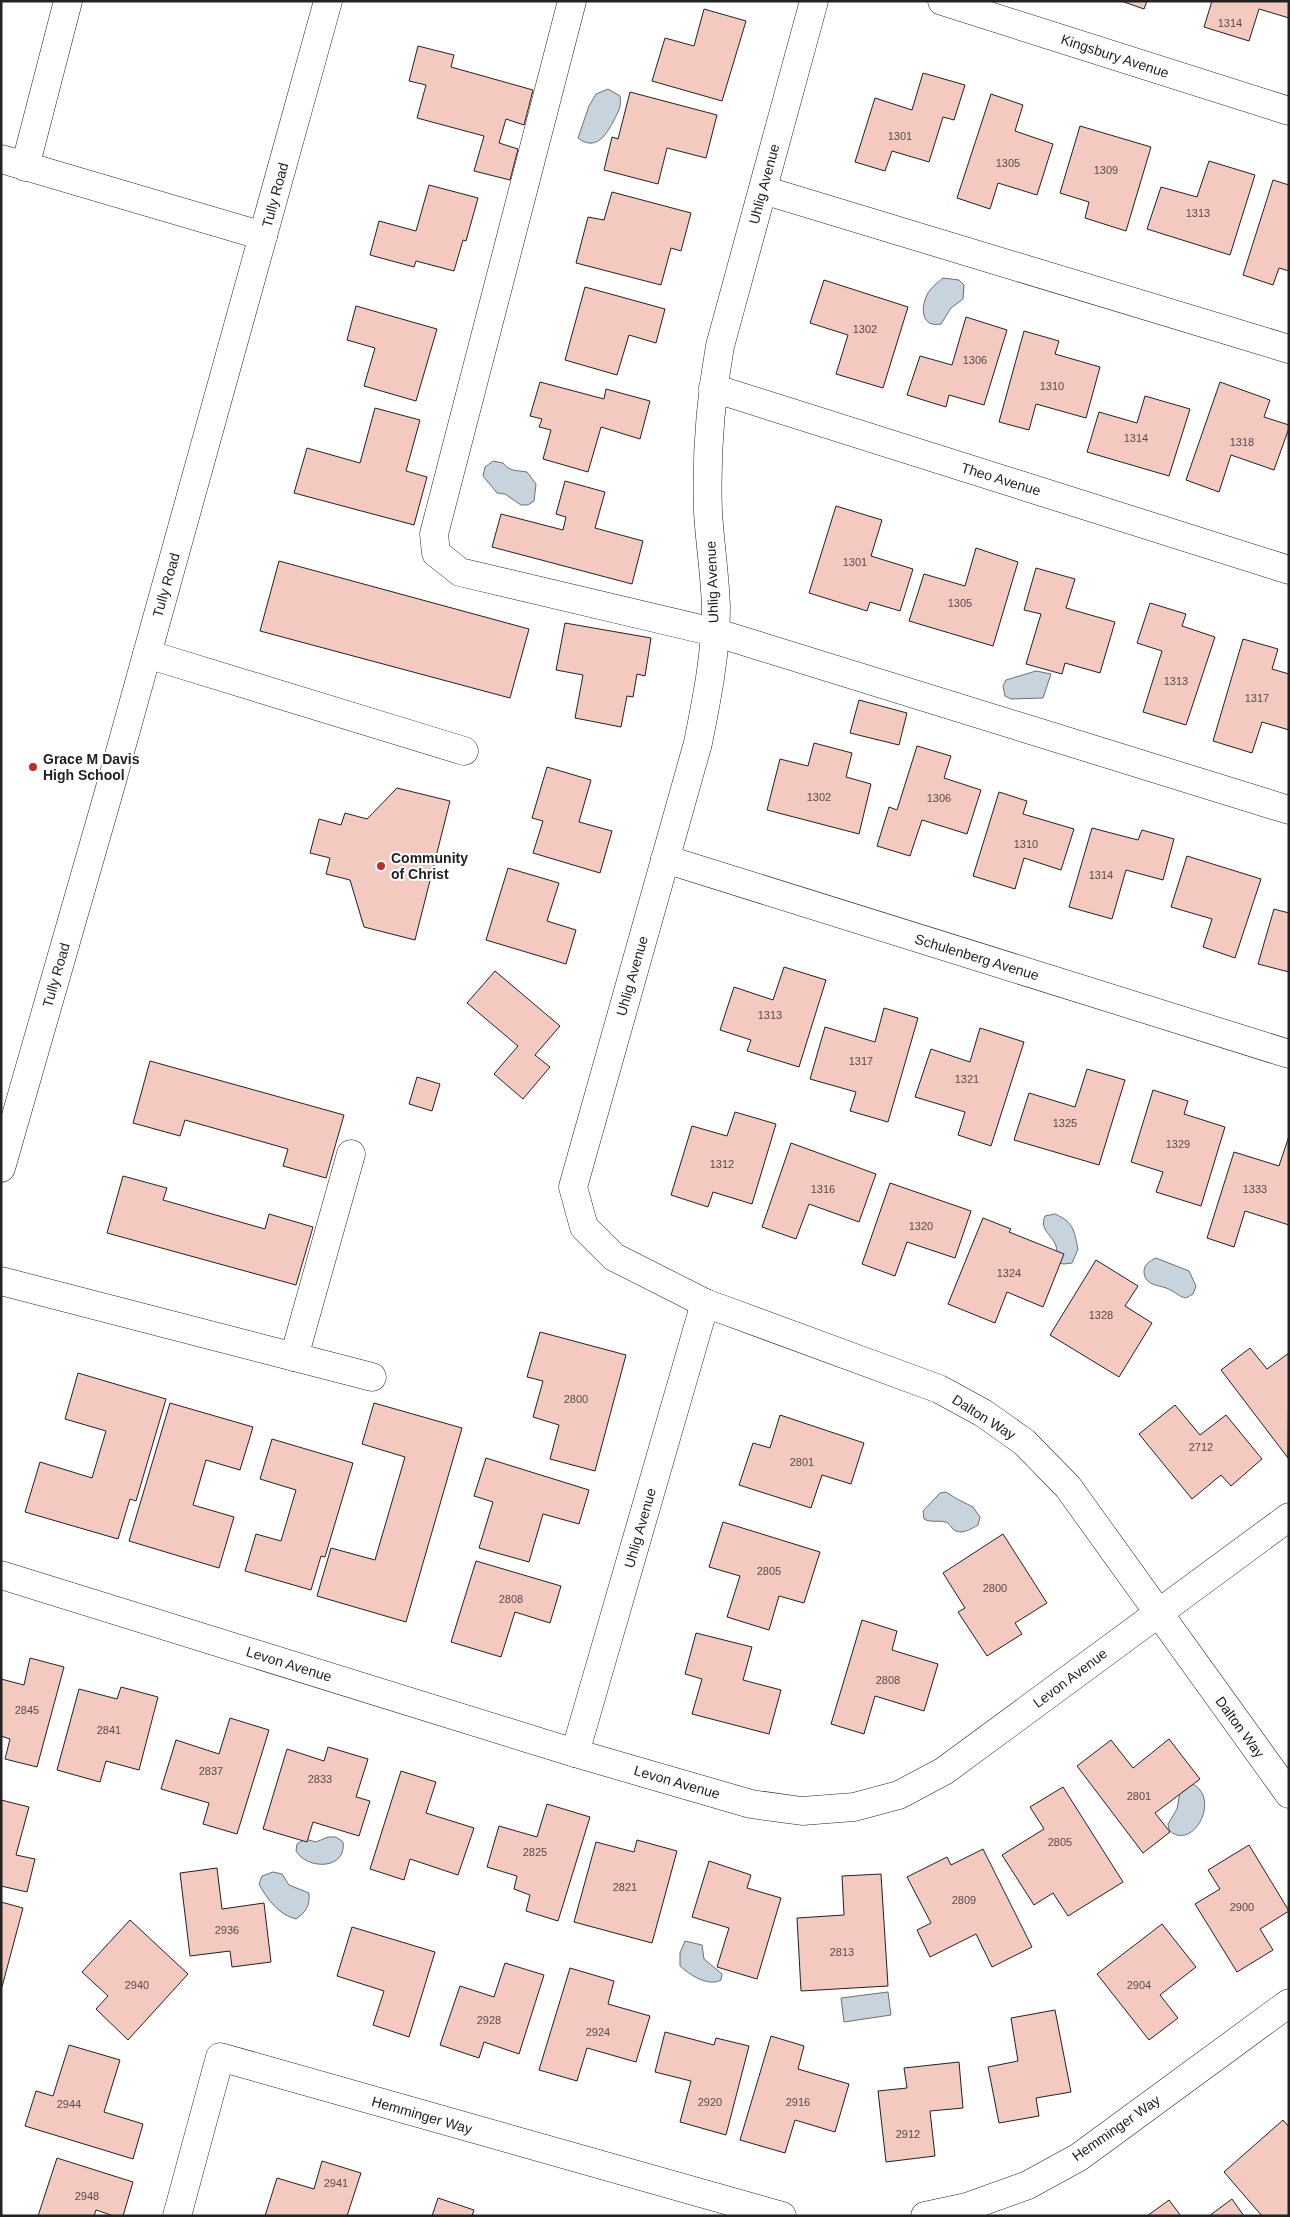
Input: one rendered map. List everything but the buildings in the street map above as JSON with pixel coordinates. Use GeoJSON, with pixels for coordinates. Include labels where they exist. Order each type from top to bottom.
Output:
{"type":"FeatureCollection","features":[{"type":"Feature","properties":{"kind":"street"},"geometry":{"type":"LineString","coordinates":[[68,1],[13,163],[263,236]]}},
{"type":"Feature","properties":{"kind":"street","name":"Tully Road"},"geometry":{"type":"LineString","coordinates":[[1,1168],[147,654],[328,1]]}},
{"type":"Feature","properties":{"kind":"street"},"geometry":{"type":"LineString","coordinates":[[572,1],[434,534],[436,553],[460,572],[714,632],[1289,810]]}},
{"type":"Feature","properties":{"kind":"street","name":"Uhlig Avenue"},"geometry":{"type":"LineString","coordinates":[[573,1187],[698,743],[709,685],[716,608],[708,513],[707,444],[713,388],[720,346],[814,1]]}},
{"type":"Feature","properties":{"kind":"street","name":"Kingsbury Avenue"},"geometry":{"type":"LineString","coordinates":[[942,1],[1289,111]]}},
{"type":"Feature","properties":{"kind":"street"},"geometry":{"type":"LineString","coordinates":[[763,190],[1289,349]]}},
{"type":"Feature","properties":{"kind":"street","name":"Theo Avenue"},"geometry":{"type":"LineString","coordinates":[[713,388],[1289,570]]}},
{"type":"Feature","properties":{"kind":"street"},"geometry":{"type":"LineString","coordinates":[[147,654],[464,751]]}},
{"type":"Feature","properties":{"kind":"street","name":"Schulenberg Avenue"},"geometry":{"type":"LineString","coordinates":[[665,860],[1289,1054]]}},
{"type":"Feature","properties":{"kind":"street"},"geometry":{"type":"LineString","coordinates":[[294,1357],[351,1154]]}},
{"type":"Feature","properties":{"kind":"street","name":"Dalton Way"},"geometry":{"type":"LineString","coordinates":[[573,1187],[584,1227],[614,1258],[705,1303],[939,1390],[983,1413],[1024,1442],[1068,1487],[1289,1794]]}},
{"type":"Feature","properties":{"kind":"street"},"geometry":{"type":"LineString","coordinates":[[1,1281],[372,1378]]}},
{"type":"Feature","properties":{"kind":"street","name":"Uhlig Avenue"},"geometry":{"type":"LineString","coordinates":[[575,1753],[705,1303]]}},
{"type":"Feature","properties":{"kind":"street","name":"Levon Avenue"},"geometry":{"type":"LineString","coordinates":[[1,1575],[575,1753],[751,1804],[802,1811],[854,1807],[899,1795],[944,1772],[1289,1517]]}},
{"type":"Feature","properties":{"kind":"street","name":"Hemminger Way"},"geometry":{"type":"LineString","coordinates":[[925,2216],[967,2207],[1028,2185],[1079,2157],[1289,2003]]}},
{"type":"Feature","properties":{"kind":"street","name":"Hemminger Way"},"geometry":{"type":"LineString","coordinates":[[177,2216],[220,2057],[782,2216]]}},
{"type":"Feature","properties":{"kind":"shaded area"},"geometry":{"type":"Polygon","coordinates":[[[608,89],[620,96],[618,112],[603,137],[594,143],[584,142],[578,138],[589,106],[596,94],[608,89]]]}},
{"type":"Feature","properties":{"kind":"shaded area"},"geometry":{"type":"Polygon","coordinates":[[[943,278],[959,280],[964,285],[963,299],[951,308],[941,324],[930,323],[924,316],[925,300],[930,290],[943,278]]]}},
{"type":"Feature","properties":{"kind":"shaded area"},"geometry":{"type":"Polygon","coordinates":[[[493,461],[503,463],[516,471],[527,472],[536,484],[534,501],[528,505],[521,505],[505,494],[497,493],[483,476],[485,467],[493,461]]]}},
{"type":"Feature","properties":{"kind":"shaded area"},"geometry":{"type":"Polygon","coordinates":[[[1036,671],[1051,674],[1043,698],[1011,699],[1005,696],[1003,686],[1006,680],[1036,671]]]}},
{"type":"Feature","properties":{"kind":"shaded area"},"geometry":{"type":"Polygon","coordinates":[[[1055,1214],[1066,1220],[1074,1232],[1078,1249],[1072,1263],[1058,1263],[1056,1246],[1045,1228],[1045,1216],[1055,1214]]]}},
{"type":"Feature","properties":{"kind":"shaded area"},"geometry":{"type":"Polygon","coordinates":[[[1156,1258],[1189,1271],[1196,1286],[1193,1294],[1186,1298],[1148,1281],[1145,1277],[1145,1267],[1156,1258]]]}},
{"type":"Feature","properties":{"kind":"shaded area"},"geometry":{"type":"Polygon","coordinates":[[[946,1492],[973,1507],[980,1517],[978,1525],[960,1532],[942,1521],[924,1519],[923,1511],[940,1493],[946,1492]]]}},
{"type":"Feature","properties":{"kind":"shaded area"},"geometry":{"type":"Polygon","coordinates":[[[1191,1783],[1200,1790],[1204,1800],[1204,1811],[1201,1821],[1195,1829],[1187,1834],[1178,1835],[1169,1830],[1168,1824],[1177,1809],[1180,1792],[1191,1783]]]}},
{"type":"Feature","properties":{"kind":"shaded area"},"geometry":{"type":"Polygon","coordinates":[[[328,1837],[336,1837],[343,1842],[343,1851],[339,1858],[333,1862],[317,1864],[309,1862],[296,1851],[297,1844],[305,1839],[316,1842],[328,1837]]]}},
{"type":"Feature","properties":{"kind":"shaded area"},"geometry":{"type":"Polygon","coordinates":[[[273,1872],[282,1874],[289,1885],[309,1893],[307,1908],[296,1919],[284,1914],[274,1906],[259,1884],[262,1876],[273,1872]]]}},
{"type":"Feature","properties":{"kind":"shaded area"},"geometry":{"type":"Polygon","coordinates":[[[685,1941],[702,1945],[704,1959],[722,1974],[721,1980],[716,1982],[705,1981],[680,1966],[680,1953],[685,1941]]]}},
{"type":"Feature","properties":{"kind":"shaded area"},"geometry":{"type":"Polygon","coordinates":[[[888,1992],[891,2015],[844,2022],[841,1998],[888,1992]]]}},
{"type":"Feature","properties":{"kind":"place","name":"Grace M Davis High School"},"geometry":{"type":"Point","coordinates":[33,767]}},
{"type":"Feature","properties":{"kind":"place","name":"Community of Christ"},"geometry":{"type":"Point","coordinates":[381,866]}}]}
